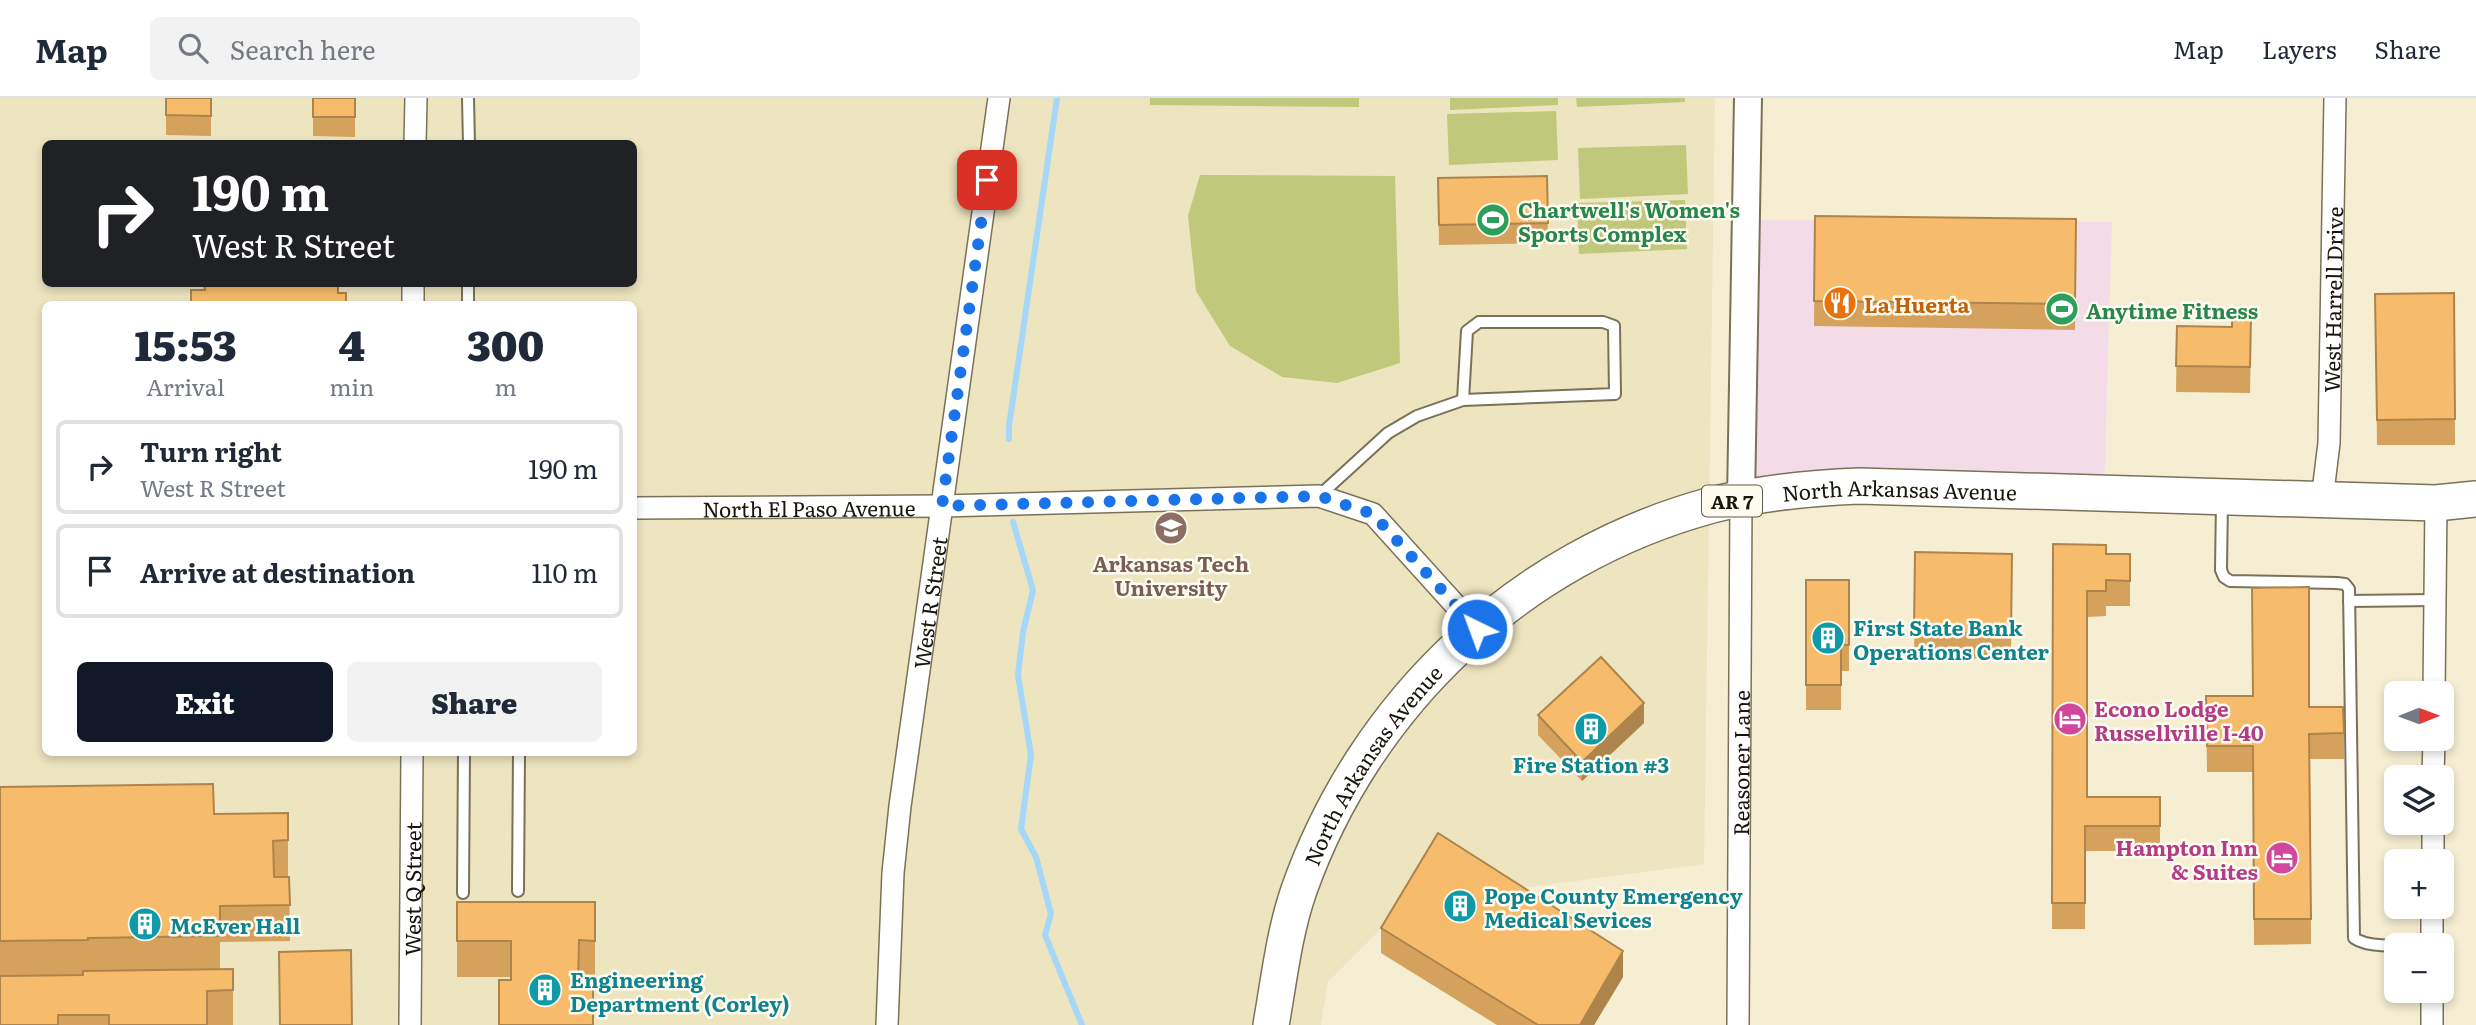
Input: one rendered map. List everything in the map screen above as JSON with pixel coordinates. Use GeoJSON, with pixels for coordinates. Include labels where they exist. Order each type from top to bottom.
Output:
{"type":"FeatureCollection","features":[{"type":"Feature","properties":{"kind":"highway","name":"North Arkansas Avenue"},"geometry":{"type":"LineString","coordinates":[[1270,1025],[1298,893],[1337,802],[1362,760],[1422,682],[1477,629],[1534,585],[1609,543],[1666,519],[1741,499],[1810,488],[1858,486],[2436,503],[2476,499]]}},
{"type":"Feature","properties":{"kind":"street"},"geometry":{"type":"LineString","coordinates":[[415,140],[416,98]]}},
{"type":"Feature","properties":{"kind":"street","name":"West R Street"},"geometry":{"type":"LineString","coordinates":[[887,1025],[896,847],[999,98]]}},
{"type":"Feature","properties":{"kind":"street"},"geometry":{"type":"LineString","coordinates":[[1741,499],[1748,98]]}},
{"type":"Feature","properties":{"kind":"street","name":"West Harrell Drive"},"geometry":{"type":"LineString","coordinates":[[2322,500],[2329,443],[2335,98]]}},
{"type":"Feature","properties":{"kind":"street","name":"North El Paso Avenue"},"geometry":{"type":"LineString","coordinates":[[637,508],[942,506],[1319,496],[1373,514],[1477,629]]}},
{"type":"Feature","properties":{"kind":"street","name":"Reasoner Lane"},"geometry":{"type":"LineString","coordinates":[[1738,1025],[1741,499]]}},
{"type":"Feature","properties":{"kind":"street"},"geometry":{"type":"LineString","coordinates":[[2434,681],[2436,503]]}},
{"type":"Feature","properties":{"kind":"street","name":"West Q Street"},"geometry":{"type":"LineString","coordinates":[[410,1025],[411,756]]}},
{"type":"Feature","properties":{"kind":"street"},"geometry":{"type":"LineString","coordinates":[[2431,1025],[2432,1003]]}},
{"type":"Feature","properties":{"kind":"lane"},"geometry":{"type":"LineString","coordinates":[[468,98],[469,140]]}},
{"type":"Feature","properties":{"kind":"lane"},"geometry":{"type":"LineString","coordinates":[[1319,496],[1388,433],[1417,416],[1463,400],[1615,394],[1614,326],[1603,322],[1479,322],[1467,331],[1463,400]]}},
{"type":"Feature","properties":{"kind":"lane"},"geometry":{"type":"LineString","coordinates":[[2222,497],[2221,570],[2224,577],[2230,581],[2345,584],[2349,589],[2352,929],[2354,938],[2360,942],[2384,944]]}},
{"type":"Feature","properties":{"kind":"lane"},"geometry":{"type":"LineString","coordinates":[[2349,601],[2435,600]]}},
{"type":"Feature","properties":{"kind":"lane"},"geometry":{"type":"LineString","coordinates":[[463,893],[464,756]]}},
{"type":"Feature","properties":{"kind":"lane"},"geometry":{"type":"LineString","coordinates":[[517,891],[519,756]]}},
{"type":"Feature","properties":{"kind":"shaded area","name":"Arkansas Tech University"},"geometry":{"type":"Polygon","coordinates":[[[0,98],[1715,98],[1704,864],[1407,903],[1328,982],[1321,1025],[0,1025],[0,98]]]}},
{"type":"Feature","properties":{"kind":"shaded area"},"geometry":{"type":"Polygon","coordinates":[[[1745,220],[2112,222],[2104,493],[1741,499],[1745,220]]]}},
{"type":"Feature","properties":{"kind":"green space"},"geometry":{"type":"Polygon","coordinates":[[[1150,98],[1359,98],[1359,107],[1150,105],[1150,98]]]}},
{"type":"Feature","properties":{"kind":"green space"},"geometry":{"type":"Polygon","coordinates":[[[1450,98],[1558,98],[1558,105],[1450,110],[1450,98]]]}},
{"type":"Feature","properties":{"kind":"green space"},"geometry":{"type":"Polygon","coordinates":[[[1576,98],[1685,98],[1685,102],[1577,107],[1576,98]]]}},
{"type":"Feature","properties":{"kind":"green space"},"geometry":{"type":"Polygon","coordinates":[[[1556,111],[1558,160],[1449,165],[1447,114],[1556,111]]]}},
{"type":"Feature","properties":{"kind":"green space"},"geometry":{"type":"Polygon","coordinates":[[[1686,145],[1688,194],[1580,199],[1578,148],[1686,145]]]}},
{"type":"Feature","properties":{"kind":"green space"},"geometry":{"type":"Polygon","coordinates":[[[1200,175],[1395,176],[1400,363],[1337,383],[1282,377],[1230,346],[1196,291],[1188,216],[1200,175]]]}},
{"type":"Feature","properties":{"kind":"green space"},"geometry":{"type":"Polygon","coordinates":[[[1685,200],[1687,249],[1579,254],[1577,203],[1685,200]]]}},
{"type":"Feature","properties":{"kind":"building"},"geometry":{"type":"Polygon","coordinates":[[[166,98],[211,98],[211,116],[166,115],[166,98]]]}},
{"type":"Feature","properties":{"kind":"building"},"geometry":{"type":"Polygon","coordinates":[[[313,98],[355,98],[355,117],[313,117],[313,98]]]}},
{"type":"Feature","properties":{"kind":"building"},"geometry":{"type":"Polygon","coordinates":[[[1547,176],[1548,223],[1439,225],[1438,178],[1547,176]]]}},
{"type":"Feature","properties":{"kind":"building"},"geometry":{"type":"Polygon","coordinates":[[[1815,216],[2076,219],[2075,304],[1814,301],[1815,216]]]}},
{"type":"Feature","properties":{"kind":"building"},"geometry":{"type":"Polygon","coordinates":[[[204,287],[338,287],[338,293],[346,293],[346,301],[191,301],[191,290],[205,290],[204,287]]]}},
{"type":"Feature","properties":{"kind":"building"},"geometry":{"type":"Polygon","coordinates":[[[2454,293],[2455,419],[2377,420],[2375,294],[2454,293]]]}},
{"type":"Feature","properties":{"kind":"building"},"geometry":{"type":"Polygon","coordinates":[[[2232,316],[2251,316],[2250,367],[2176,366],[2177,326],[2232,327],[2232,316]]]}},
{"type":"Feature","properties":{"kind":"building","name":"Econo Lodge Russellville I-40"},"geometry":{"type":"Polygon","coordinates":[[[2053,544],[2106,545],[2106,554],[2130,554],[2130,581],[2106,580],[2106,591],[2087,591],[2087,797],[2160,797],[2160,826],[2085,826],[2085,903],[2052,903],[2053,544]]]}},
{"type":"Feature","properties":{"kind":"building"},"geometry":{"type":"Polygon","coordinates":[[[1915,552],[2012,554],[2011,634],[1914,633],[1915,552]]]}},
{"type":"Feature","properties":{"kind":"building","name":"First State Bank Operations Center"},"geometry":{"type":"Polygon","coordinates":[[[1806,580],[1849,580],[1849,645],[1841,645],[1841,685],[1806,685],[1806,580]]]}},
{"type":"Feature","properties":{"kind":"building","name":"Hampton Inn & Suites"},"geometry":{"type":"Polygon","coordinates":[[[2309,587],[2309,707],[2343,707],[2344,733],[2309,734],[2311,919],[2254,919],[2253,746],[2207,746],[2206,696],[2253,696],[2252,588],[2309,587]]]}},
{"type":"Feature","properties":{"kind":"building","name":"Fire Station #3"},"geometry":{"type":"Polygon","coordinates":[[[1601,657],[1644,703],[1582,762],[1538,715],[1601,657]]]}},
{"type":"Feature","properties":{"kind":"building","name":"McEver Hall"},"geometry":{"type":"Polygon","coordinates":[[[213,784],[214,814],[288,813],[288,840],[273,841],[274,877],[289,877],[290,905],[220,906],[220,936],[0,941],[0,787],[213,784]]]}},
{"type":"Feature","properties":{"kind":"building","name":"Pope County Emergency Medical Sevices"},"geometry":{"type":"Polygon","coordinates":[[[1438,833],[1623,951],[1580,1025],[1538,1025],[1381,928],[1438,833]]]}},
{"type":"Feature","properties":{"kind":"building"},"geometry":{"type":"Polygon","coordinates":[[[457,902],[595,902],[595,941],[579,940],[578,983],[593,983],[593,1025],[499,1025],[499,980],[511,980],[511,941],[457,941],[457,902]]]}},
{"type":"Feature","properties":{"kind":"building"},"geometry":{"type":"Polygon","coordinates":[[[351,950],[352,1025],[280,1025],[279,952],[351,950]]]}},
{"type":"Feature","properties":{"kind":"building"},"geometry":{"type":"Polygon","coordinates":[[[233,969],[233,990],[207,991],[207,1025],[109,1025],[109,1015],[58,1015],[58,1025],[0,1025],[0,976],[83,975],[83,971],[233,969]]]}},
{"type":"Feature","properties":{"kind":"waterway"},"geometry":{"type":"LineString","coordinates":[[1009,439],[1057,98]]}},
{"type":"Feature","properties":{"kind":"waterway"},"geometry":{"type":"LineString","coordinates":[[1013,522],[1033,590],[1023,632],[1018,675],[1031,755],[1021,829],[1036,857],[1051,914],[1045,935],[1082,1025]]}},
{"type":"Feature","properties":{"kind":"place","name":"Chartwell's Women's Sports Complex"},"geometry":{"type":"Point","coordinates":[1493,220]}},
{"type":"Feature","properties":{"kind":"place","name":"La Huerta"},"geometry":{"type":"Point","coordinates":[1840,303]}},
{"type":"Feature","properties":{"kind":"place","name":"Anytime Fitness"},"geometry":{"type":"Point","coordinates":[2062,309]}},
{"type":"Feature","properties":{"kind":"place","name":"Arkansas Tech University"},"geometry":{"type":"Point","coordinates":[1171,528]}},
{"type":"Feature","properties":{"kind":"place","name":"First State Bank Operations Center"},"geometry":{"type":"Point","coordinates":[1828,638]}},
{"type":"Feature","properties":{"kind":"place","name":"Econo Lodge Russellville I-40"},"geometry":{"type":"Point","coordinates":[2070,719]}},
{"type":"Feature","properties":{"kind":"place","name":"Fire Station #3"},"geometry":{"type":"Point","coordinates":[1591,729]}},
{"type":"Feature","properties":{"kind":"place","name":"Hampton Inn & Suites"},"geometry":{"type":"Point","coordinates":[2282,858]}},
{"type":"Feature","properties":{"kind":"place","name":"Pope County Emergency Medical Sevices"},"geometry":{"type":"Point","coordinates":[1460,906]}},
{"type":"Feature","properties":{"kind":"place","name":"McEver Hall"},"geometry":{"type":"Point","coordinates":[145,924]}},
{"type":"Feature","properties":{"kind":"place","name":"Engineering Department (Corley)"},"geometry":{"type":"Point","coordinates":[545,990]}},
{"type":"Feature","properties":{"kind":"route"},"geometry":{"type":"LineString","coordinates":[[987,180],[942,506],[1319,496],[1373,514],[1477,629]]}}]}
